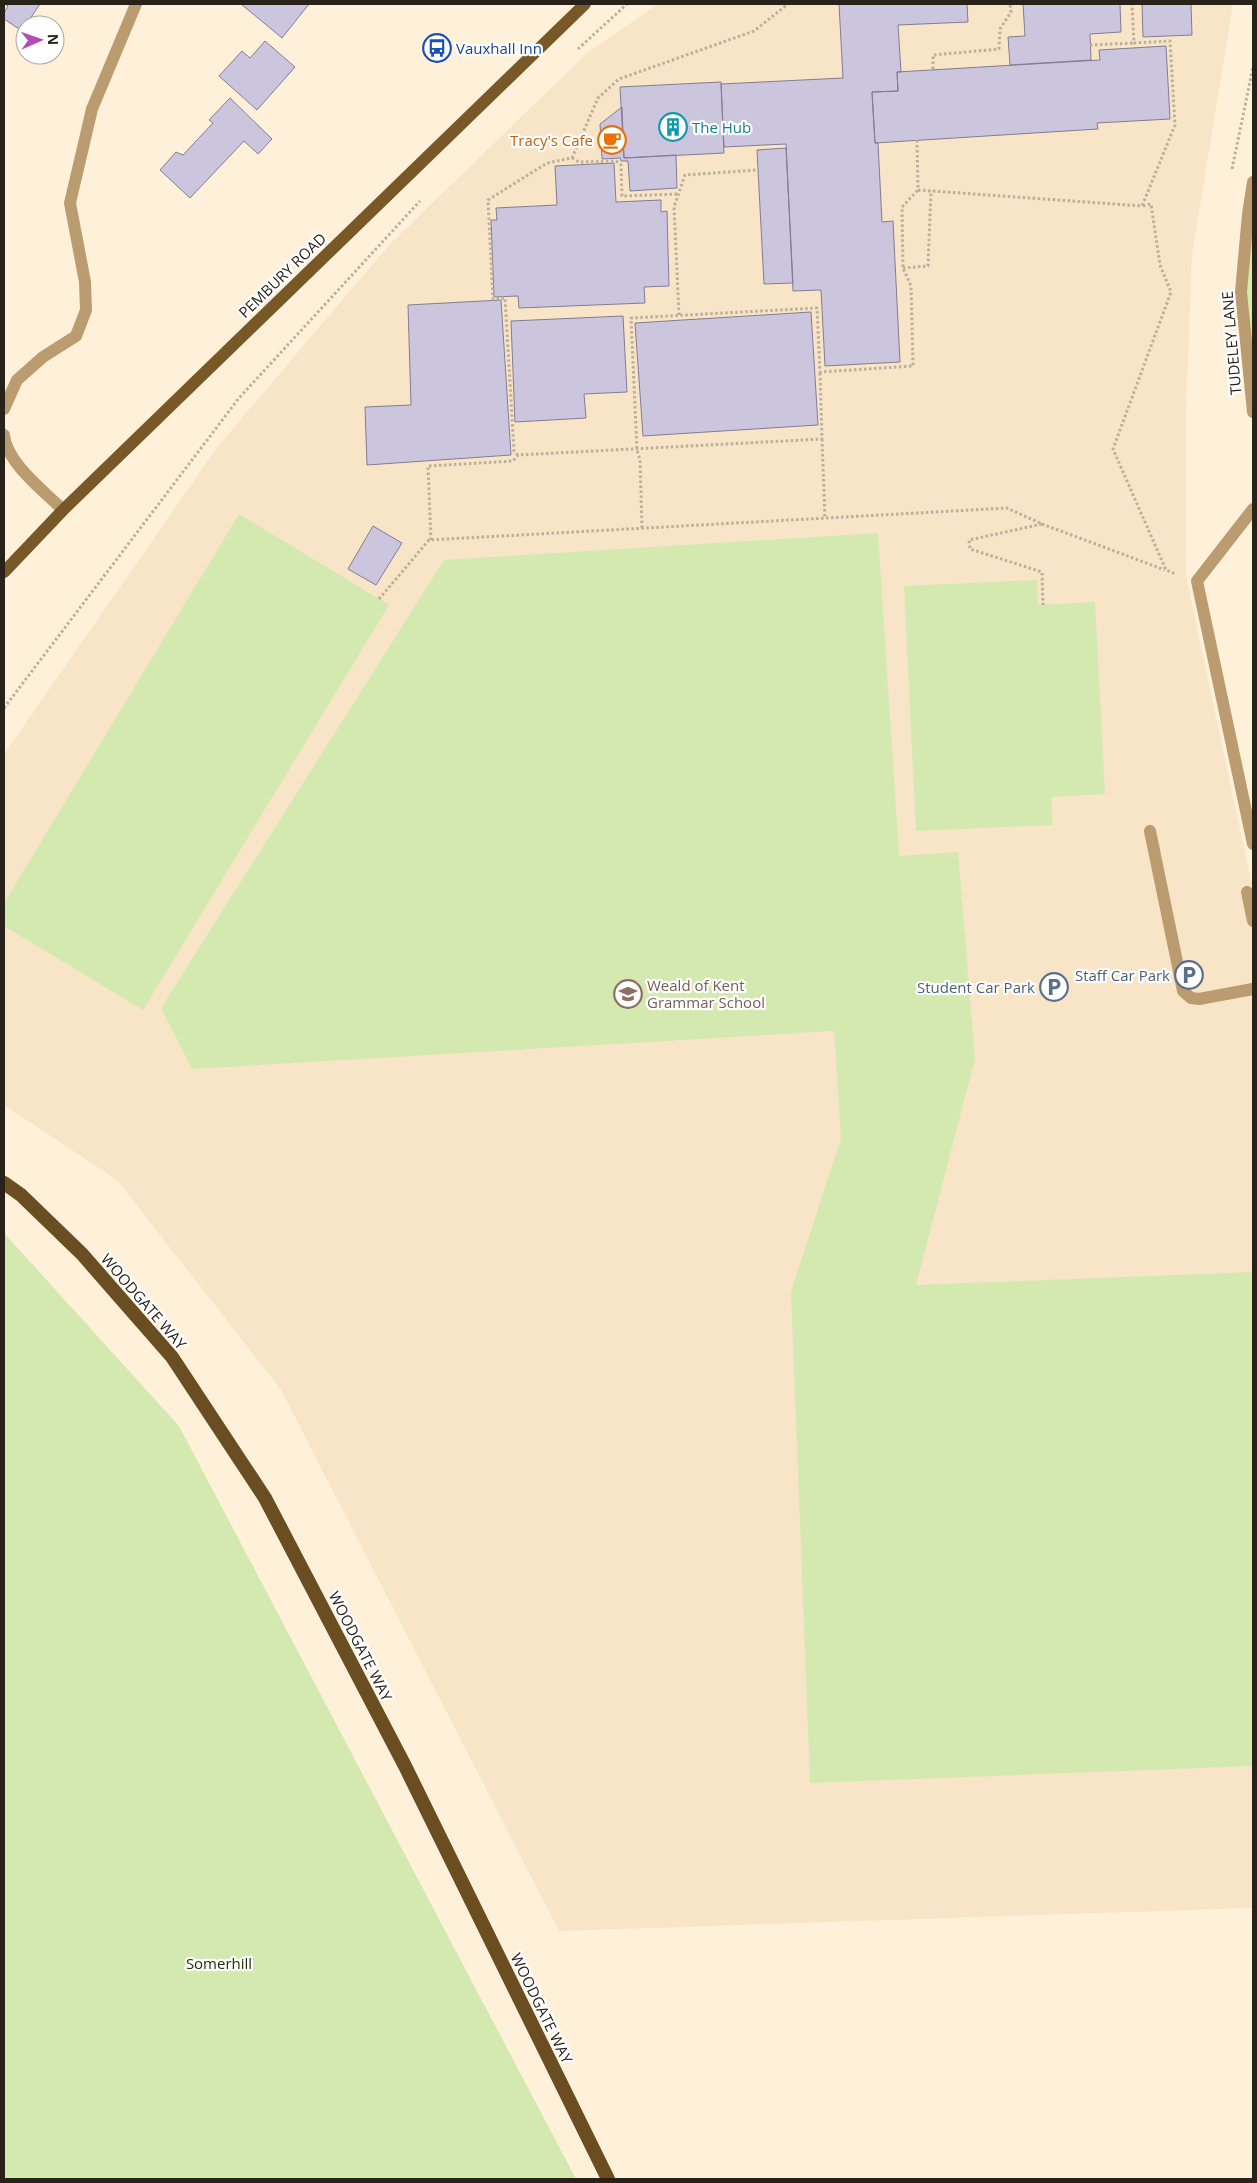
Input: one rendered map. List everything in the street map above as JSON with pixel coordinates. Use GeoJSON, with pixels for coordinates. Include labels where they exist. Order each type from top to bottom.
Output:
{"type":"FeatureCollection","features":[{"type":"Feature","properties":{"kind":"highway","name":"WOODGATE WAY"},"geometry":{"type":"LineString","coordinates":[[4,1182],[21,1195],[82,1254],[172,1357],[265,1498],[404,1766],[608,2179]]}},
{"type":"Feature","properties":{"kind":"main road","name":"PEMBURY ROAD"},"geometry":{"type":"LineString","coordinates":[[4,572],[63,510],[585,4]]}},
{"type":"Feature","properties":{"kind":"street"},"geometry":{"type":"LineString","coordinates":[[4,409],[17,380],[43,357],[76,336],[86,310],[85,282],[70,203],[92,108],[136,4]]}},
{"type":"Feature","properties":{"kind":"street","name":"TUDELEY LANE"},"geometry":{"type":"LineString","coordinates":[[1253,182],[1248,214],[1241,292],[1253,412]]}},
{"type":"Feature","properties":{"kind":"street"},"geometry":{"type":"LineString","coordinates":[[4,435],[4,444],[22,470],[63,510]]}},
{"type":"Feature","properties":{"kind":"street"},"geometry":{"type":"LineString","coordinates":[[1253,509],[1197,581],[1253,844]]}},
{"type":"Feature","properties":{"kind":"street"},"geometry":{"type":"LineString","coordinates":[[1150,830],[1184,991],[1191,998],[1199,999],[1253,988]]}},
{"type":"Feature","properties":{"kind":"street"},"geometry":{"type":"LineString","coordinates":[[1247,892],[1253,921]]}},
{"type":"Feature","properties":{"kind":"path"},"geometry":{"type":"LineString","coordinates":[[577,50],[627,4]]}},
{"type":"Feature","properties":{"kind":"path"},"geometry":{"type":"LineString","coordinates":[[572,158],[598,98],[620,79],[754,31],[788,4]]}},
{"type":"Feature","properties":{"kind":"path"},"geometry":{"type":"LineString","coordinates":[[933,69],[933,55],[999,49],[1000,29],[1011,12],[1010,4]]}},
{"type":"Feature","properties":{"kind":"path"},"geometry":{"type":"LineString","coordinates":[[1132,4],[1134,42]]}},
{"type":"Feature","properties":{"kind":"path"},"geometry":{"type":"LineString","coordinates":[[1090,45],[1170,41],[1174,125],[1142,206]]}},
{"type":"Feature","properties":{"kind":"path"},"geometry":{"type":"LineString","coordinates":[[1231,173],[1253,67]]}},
{"type":"Feature","properties":{"kind":"path"},"geometry":{"type":"LineString","coordinates":[[820,372],[912,366],[911,286],[903,268],[902,207],[918,190],[917,140]]}},
{"type":"Feature","properties":{"kind":"path"},"geometry":{"type":"LineString","coordinates":[[518,455],[514,451],[505,298],[492,299],[488,200],[547,163],[572,158],[579,162],[616,161],[621,164],[622,196],[679,194]]}},
{"type":"Feature","properties":{"kind":"path"},"geometry":{"type":"LineString","coordinates":[[679,315],[674,207],[685,175],[757,170]]}},
{"type":"Feature","properties":{"kind":"path"},"geometry":{"type":"LineString","coordinates":[[918,190],[1142,206],[1151,204],[1160,265],[1171,292],[1113,449],[1166,570]]}},
{"type":"Feature","properties":{"kind":"path"},"geometry":{"type":"LineString","coordinates":[[903,268],[928,266],[931,191]]}},
{"type":"Feature","properties":{"kind":"path"},"geometry":{"type":"LineString","coordinates":[[4,708],[239,398],[423,198]]}},
{"type":"Feature","properties":{"kind":"path"},"geometry":{"type":"LineString","coordinates":[[642,528],[640,460],[637,450],[631,318],[679,315],[817,308],[825,518]]}},
{"type":"Feature","properties":{"kind":"path"},"geometry":{"type":"LineString","coordinates":[[431,540],[428,466],[513,461],[518,455],[822,439]]}},
{"type":"Feature","properties":{"kind":"path"},"geometry":{"type":"LineString","coordinates":[[379,599],[429,540],[1007,508],[1042,524],[1197,581]]}},
{"type":"Feature","properties":{"kind":"path"},"geometry":{"type":"LineString","coordinates":[[1042,524],[969,540],[970,549],[1042,572],[1043,605]]}},
{"type":"Feature","properties":{"kind":"shaded area","name":"Weald of Kent Grammar School"},"geometry":{"type":"Polygon","coordinates":[[[658,4],[1233,4],[1192,256],[1186,412],[1186,576],[1251,881],[1253,882],[1253,1908],[559,1931],[281,1390],[117,1180],[4,1105],[4,754],[218,446],[389,245],[587,53],[658,4]]]}},
{"type":"Feature","properties":{"kind":"green space"},"geometry":{"type":"Polygon","coordinates":[[[1253,182],[1253,411],[1241,292],[1253,182]]]}},
{"type":"Feature","properties":{"kind":"green space"},"geometry":{"type":"Polygon","coordinates":[[[239,514],[389,605],[143,1010],[4,926],[4,903],[239,514]]]}},
{"type":"Feature","properties":{"kind":"green space"},"geometry":{"type":"Polygon","coordinates":[[[878,533],[899,856],[958,852],[975,1059],[916,1285],[1253,1272],[1253,1766],[810,1783],[791,1291],[841,1139],[834,1031],[192,1069],[161,1008],[444,560],[878,533]]]}},
{"type":"Feature","properties":{"kind":"green space"},"geometry":{"type":"Polygon","coordinates":[[[1037,580],[1038,605],[1095,602],[1105,794],[1051,797],[1053,825],[916,831],[904,586],[1037,580]]]}},
{"type":"Feature","properties":{"kind":"green space","name":"Somerhill"},"geometry":{"type":"Polygon","coordinates":[[[4,1233],[179,1426],[576,2179],[4,2179],[4,1233]]]}},
{"type":"Feature","properties":{"kind":"building"},"geometry":{"type":"Polygon","coordinates":[[[5,4],[40,4],[33,15],[15,15],[15,26],[4,19],[4,13],[8,6],[5,4]]]}},
{"type":"Feature","properties":{"kind":"building"},"geometry":{"type":"Polygon","coordinates":[[[241,4],[309,4],[282,38],[241,4]]]}},
{"type":"Feature","properties":{"kind":"building"},"geometry":{"type":"Polygon","coordinates":[[[839,4],[967,4],[968,22],[898,25],[901,72],[897,72],[898,91],[872,92],[875,143],[878,143],[882,222],[893,221],[900,362],[825,366],[821,290],[793,291],[786,144],[724,147],[721,84],[843,78],[839,4]]]}},
{"type":"Feature","properties":{"kind":"building"},"geometry":{"type":"Polygon","coordinates":[[[1023,4],[1120,4],[1121,32],[1090,34],[1091,60],[1010,65],[1008,37],[1025,36],[1023,4]]]}},
{"type":"Feature","properties":{"kind":"building"},"geometry":{"type":"Polygon","coordinates":[[[1142,4],[1191,4],[1192,35],[1143,37],[1142,4]]]}},
{"type":"Feature","properties":{"kind":"building"},"geometry":{"type":"Polygon","coordinates":[[[265,41],[295,67],[257,110],[219,76],[242,51],[250,58],[265,41]]]}},
{"type":"Feature","properties":{"kind":"building"},"geometry":{"type":"Polygon","coordinates":[[[1166,46],[1170,119],[1097,123],[1098,129],[875,143],[872,92],[898,91],[897,72],[1100,60],[1099,50],[1166,46]]]}},
{"type":"Feature","properties":{"kind":"building","name":"The Hub"},"geometry":{"type":"Polygon","coordinates":[[[721,82],[724,153],[624,158],[620,87],[721,82]]]}},
{"type":"Feature","properties":{"kind":"building"},"geometry":{"type":"Polygon","coordinates":[[[230,98],[272,139],[258,154],[244,141],[190,198],[160,170],[176,152],[183,155],[213,123],[209,120],[230,98]]]}},
{"type":"Feature","properties":{"kind":"building","name":"Tracy's Cafe"},"geometry":{"type":"Polygon","coordinates":[[[622,107],[624,158],[676,155],[677,188],[630,191],[628,161],[621,161],[620,158],[602,159],[600,124],[622,107]]]}},
{"type":"Feature","properties":{"kind":"building"},"geometry":{"type":"Polygon","coordinates":[[[786,148],[793,283],[764,284],[757,150],[786,148]]]}},
{"type":"Feature","properties":{"kind":"building"},"geometry":{"type":"Polygon","coordinates":[[[614,163],[616,202],[661,200],[661,212],[667,211],[669,286],[644,287],[645,303],[519,308],[518,296],[494,297],[491,220],[497,220],[496,208],[557,205],[555,166],[614,163]]]}},
{"type":"Feature","properties":{"kind":"building"},"geometry":{"type":"Polygon","coordinates":[[[501,300],[511,455],[367,465],[365,407],[411,405],[408,305],[501,300]]]}},
{"type":"Feature","properties":{"kind":"building"},"geometry":{"type":"Polygon","coordinates":[[[811,312],[818,425],[643,436],[635,323],[811,312]]]}},
{"type":"Feature","properties":{"kind":"building"},"geometry":{"type":"Polygon","coordinates":[[[623,316],[627,392],[584,394],[586,418],[515,422],[511,321],[623,316]]]}},
{"type":"Feature","properties":{"kind":"building"},"geometry":{"type":"Polygon","coordinates":[[[373,526],[402,543],[376,585],[348,569],[373,526]]]}},
{"type":"Feature","properties":{"kind":"place","name":"Vauxhall Inn"},"geometry":{"type":"Point","coordinates":[437,48]}},
{"type":"Feature","properties":{"kind":"place","name":"The Hub"},"geometry":{"type":"Point","coordinates":[673,127]}},
{"type":"Feature","properties":{"kind":"place","name":"Tracy's Cafe"},"geometry":{"type":"Point","coordinates":[612,140]}},
{"type":"Feature","properties":{"kind":"place","name":"Staff Car Park"},"geometry":{"type":"Point","coordinates":[1189,975]}},
{"type":"Feature","properties":{"kind":"place","name":"Student Car Park"},"geometry":{"type":"Point","coordinates":[1054,987]}},
{"type":"Feature","properties":{"kind":"place","name":"Weald of Kent Grammar School"},"geometry":{"type":"Point","coordinates":[628,994]}}]}
